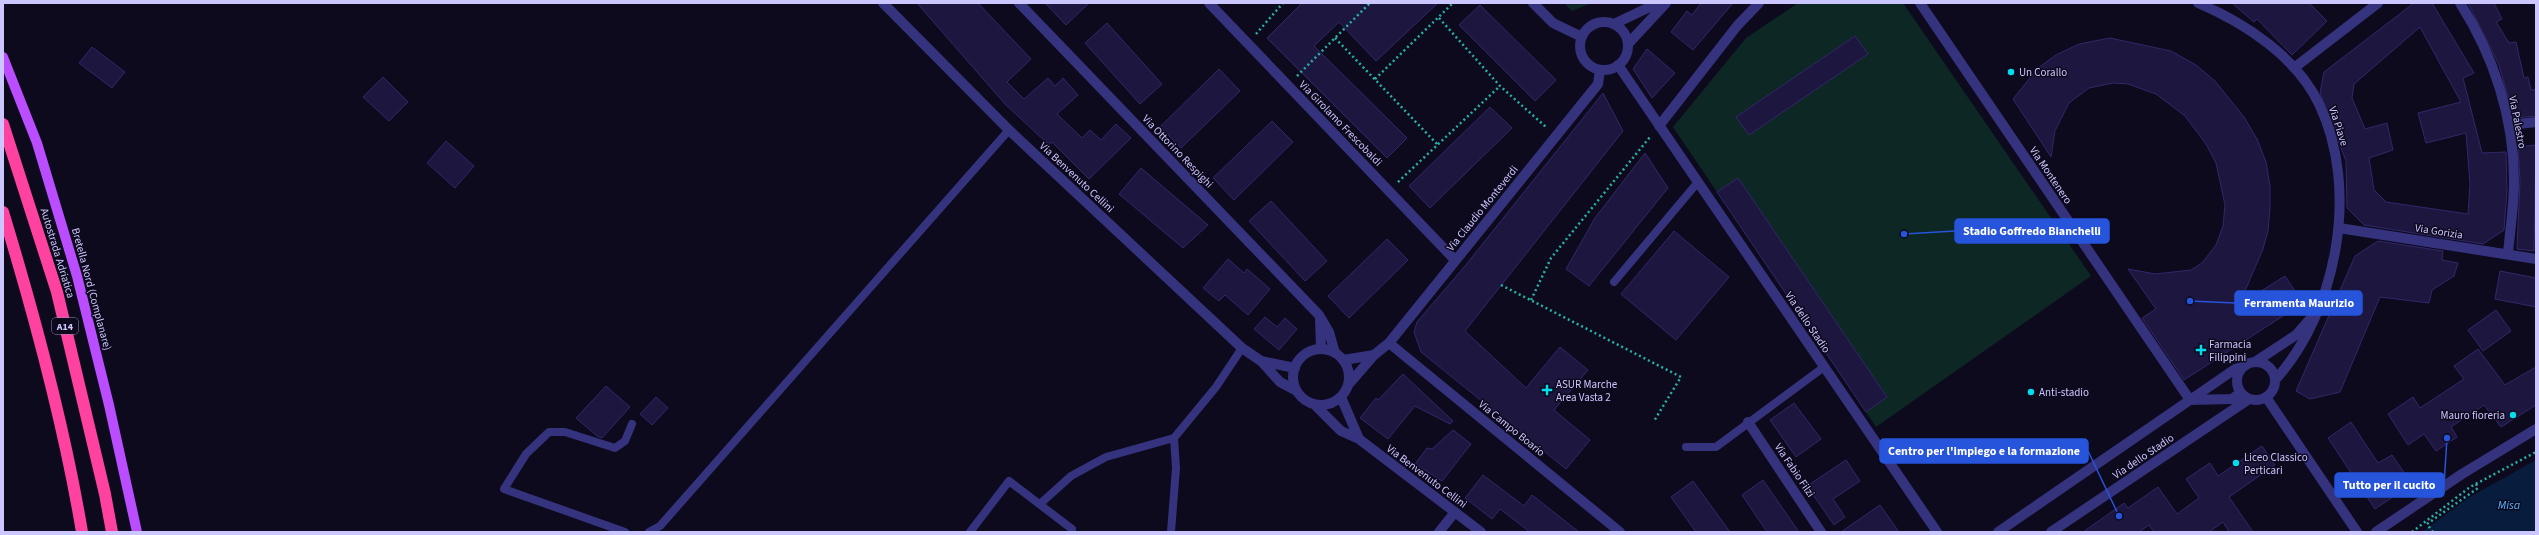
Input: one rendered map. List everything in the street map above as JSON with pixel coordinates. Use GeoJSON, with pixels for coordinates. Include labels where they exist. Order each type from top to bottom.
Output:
{"type":"FeatureCollection","features":[{"type":"Feature","properties":{"kind":"highway","name":"Autostrada Adriatica"},"geometry":{"type":"LineString","coordinates":[[3,124],[57,292],[105,494],[112,532]]}},
{"type":"Feature","properties":{"kind":"highway","name":"A14"},"geometry":{"type":"LineString","coordinates":[[3,212],[28,294],[77,497],[82,532]]}},
{"type":"Feature","properties":{"kind":"main road","name":"Bretella Nord (Complanare)"},"geometry":{"type":"LineString","coordinates":[[3,57],[37,143],[78,276],[110,405],[137,532]]}},
{"type":"Feature","properties":{"kind":"street","name":"Via Benvenuto Cellini"},"geometry":{"type":"LineString","coordinates":[[883,3],[1009,130],[1242,348],[1261,361],[1276,378],[1297,391]]}},
{"type":"Feature","properties":{"kind":"street","name":"Via Ottorino Respighi"},"geometry":{"type":"LineString","coordinates":[[1019,3],[1319,315],[1329,332],[1335,353]]}},
{"type":"Feature","properties":{"kind":"street","name":"Via Girolamo Frescobaldi"},"geometry":{"type":"LineString","coordinates":[[1209,3],[1455,260]]}},
{"type":"Feature","properties":{"kind":"street"},"geometry":{"type":"LineString","coordinates":[[1533,3],[1552,22],[1582,37]]}},
{"type":"Feature","properties":{"kind":"street"},"geometry":{"type":"LineString","coordinates":[[1614,24],[1658,3]]}},
{"type":"Feature","properties":{"kind":"street"},"geometry":{"type":"LineString","coordinates":[[1628,44],[1666,3]]}},
{"type":"Feature","properties":{"kind":"street"},"geometry":{"type":"LineString","coordinates":[[1659,126],[1737,26],[1760,3]]}},
{"type":"Feature","properties":{"kind":"street","name":"Via Montenero"},"geometry":{"type":"LineString","coordinates":[[1920,3],[2190,400]]}},
{"type":"Feature","properties":{"kind":"street","name":"Via Piave"},"geometry":{"type":"LineString","coordinates":[[2198,3],[2255,33],[2294,68],[2319,104],[2335,150],[2340,198],[2339,228],[2329,274],[2316,313],[2303,342],[2275,380]]}},
{"type":"Feature","properties":{"kind":"street"},"geometry":{"type":"LineString","coordinates":[[2294,68],[2378,3]]}},
{"type":"Feature","properties":{"kind":"street","name":"Via Palestro"},"geometry":{"type":"LineString","coordinates":[[2460,3],[2475,26],[2495,71],[2509,125],[2514,183],[2508,254]]}},
{"type":"Feature","properties":{"kind":"street"},"geometry":{"type":"LineString","coordinates":[[1606,22],[1614,24],[1623,32],[1628,44],[1627,52],[1618,66],[1613,69],[1600,70],[1593,68],[1583,58],[1580,44],[1582,37],[1592,26],[1606,22]]}},
{"type":"Feature","properties":{"kind":"street","name":"Via dello Stadio"},"geometry":{"type":"LineString","coordinates":[[1618,66],[1938,532]]}},
{"type":"Feature","properties":{"kind":"street","name":"Via Claudio Monteverdi"},"geometry":{"type":"LineString","coordinates":[[1349,384],[1374,355],[1389,343],[1598,84],[1600,70]]}},
{"type":"Feature","properties":{"kind":"street"},"geometry":{"type":"LineString","coordinates":[[2509,125],[2536,122]]}},
{"type":"Feature","properties":{"kind":"street","name":"Via Gorizia"},"geometry":{"type":"LineString","coordinates":[[2339,228],[2536,259]]}},
{"type":"Feature","properties":{"kind":"street","name":"Via Piave"},"geometry":{"type":"LineString","coordinates":[[2250,364],[2296,335],[2316,313]]}},
{"type":"Feature","properties":{"kind":"street"},"geometry":{"type":"LineString","coordinates":[[1319,315],[1321,349]]}},
{"type":"Feature","properties":{"kind":"street","name":"Via Campo Boario"},"geometry":{"type":"LineString","coordinates":[[1389,343],[1620,532]]}},
{"type":"Feature","properties":{"kind":"street"},"geometry":{"type":"LineString","coordinates":[[1321,349],[1335,353],[1343,360],[1349,375],[1349,384],[1342,397],[1324,405],[1315,405],[1301,398],[1294,384],[1294,368],[1305,354],[1321,349]]}},
{"type":"Feature","properties":{"kind":"street","name":"Via Claudio Monteverdi"},"geometry":{"type":"LineString","coordinates":[[1343,360],[1374,355]]}},
{"type":"Feature","properties":{"kind":"street","name":"Via Benvenuto Cellini"},"geometry":{"type":"LineString","coordinates":[[1261,361],[1294,368]]}},
{"type":"Feature","properties":{"kind":"street"},"geometry":{"type":"LineString","coordinates":[[2250,364],[2266,365],[2274,374],[2275,380],[2273,390],[2261,400],[2249,399],[2240,393],[2236,381],[2237,375],[2250,364]]}},
{"type":"Feature","properties":{"kind":"street","name":"Via dello Stadio"},"geometry":{"type":"LineString","coordinates":[[1998,532],[2235,369],[2250,364]]}},
{"type":"Feature","properties":{"kind":"street"},"geometry":{"type":"LineString","coordinates":[[2190,400],[2232,398],[2240,393]]}},
{"type":"Feature","properties":{"kind":"street"},"geometry":{"type":"LineString","coordinates":[[1342,397],[1359,439]]}},
{"type":"Feature","properties":{"kind":"street"},"geometry":{"type":"LineString","coordinates":[[2266,397],[2357,532]]}},
{"type":"Feature","properties":{"kind":"street","name":"Via dello Stadio"},"geometry":{"type":"LineString","coordinates":[[2051,532],[2249,399]]}},
{"type":"Feature","properties":{"kind":"street","name":"Via Benvenuto Cellini"},"geometry":{"type":"LineString","coordinates":[[1315,405],[1342,431],[1359,439],[1481,532]]}},
{"type":"Feature","properties":{"kind":"street","name":"Via Fabio Filzi"},"geometry":{"type":"LineString","coordinates":[[1748,422],[1821,532]]}},
{"type":"Feature","properties":{"kind":"street"},"geometry":{"type":"LineString","coordinates":[[2376,532],[2462,474],[2536,429]]}},
{"type":"Feature","properties":{"kind":"street"},"geometry":{"type":"LineString","coordinates":[[1439,532],[1455,512]]}},
{"type":"Feature","properties":{"kind":"lane"},"geometry":{"type":"LineString","coordinates":[[649,532],[660,526],[1009,130]]}},
{"type":"Feature","properties":{"kind":"lane"},"geometry":{"type":"LineString","coordinates":[[1614,282],[1698,182]]}},
{"type":"Feature","properties":{"kind":"lane"},"geometry":{"type":"LineString","coordinates":[[1040,504],[1070,476],[1106,457],[1174,438],[1216,387],[1242,348]]}},
{"type":"Feature","properties":{"kind":"lane"},"geometry":{"type":"LineString","coordinates":[[1686,447],[1716,447],[1824,367]]}},
{"type":"Feature","properties":{"kind":"lane"},"geometry":{"type":"LineString","coordinates":[[625,532],[504,489],[526,454],[549,432],[565,432],[615,448],[625,441],[632,424]]}},
{"type":"Feature","properties":{"kind":"lane"},"geometry":{"type":"LineString","coordinates":[[1171,532],[1176,468],[1174,438]]}},
{"type":"Feature","properties":{"kind":"lane"},"geometry":{"type":"LineString","coordinates":[[970,532],[1009,481],[1072,528]]}},
{"type":"Feature","properties":{"kind":"path"},"geometry":{"type":"LineString","coordinates":[[1247,43],[1283,3]]}},
{"type":"Feature","properties":{"kind":"path"},"geometry":{"type":"LineString","coordinates":[[1288,85],[1370,3]]}},
{"type":"Feature","properties":{"kind":"path"},"geometry":{"type":"LineString","coordinates":[[1375,79],[1453,3]]}},
{"type":"Feature","properties":{"kind":"path"},"geometry":{"type":"LineString","coordinates":[[1439,18],[1500,86],[1556,136]]}},
{"type":"Feature","properties":{"kind":"path"},"geometry":{"type":"LineString","coordinates":[[1335,38],[1438,145]]}},
{"type":"Feature","properties":{"kind":"path"},"geometry":{"type":"LineString","coordinates":[[1389,190],[1500,86]]}},
{"type":"Feature","properties":{"kind":"path"},"geometry":{"type":"LineString","coordinates":[[1530,300],[1551,258],[1659,126]]}},
{"type":"Feature","properties":{"kind":"path"},"geometry":{"type":"LineString","coordinates":[[1501,285],[1681,377],[1654,421]]}},
{"type":"Feature","properties":{"kind":"path"},"geometry":{"type":"LineString","coordinates":[[2412,532],[2476,484],[2536,452]]}},
{"type":"Feature","properties":{"kind":"path"},"geometry":{"type":"LineString","coordinates":[[2433,532],[2427,524],[2478,488],[2476,484]]}},
{"type":"Feature","properties":{"kind":"green space"},"geometry":{"type":"Polygon","coordinates":[[[1564,3],[1592,3],[1572,11],[1564,3]]]}},
{"type":"Feature","properties":{"kind":"green space"},"geometry":{"type":"Polygon","coordinates":[[[1798,3],[1903,3],[2091,276],[1876,427],[1673,127],[1746,38],[1798,3]]]}},
{"type":"Feature","properties":{"kind":"water","name":"Misa"},"geometry":{"type":"Polygon","coordinates":[[[2536,460],[2536,532],[2422,532],[2468,498],[2536,460]]]}},
{"type":"Feature","properties":{"kind":"building"},"geometry":{"type":"Polygon","coordinates":[[[917,3],[978,3],[1031,59],[1007,82],[1024,99],[1048,78],[1055,86],[1063,78],[1078,95],[1057,114],[1082,138],[1090,130],[1101,140],[1116,124],[1131,138],[1089,179],[1052,142],[1049,145],[1005,104],[917,3]]]}},
{"type":"Feature","properties":{"kind":"building"},"geometry":{"type":"Polygon","coordinates":[[[1045,3],[1089,3],[1066,25],[1045,3]]]}},
{"type":"Feature","properties":{"kind":"building"},"geometry":{"type":"Polygon","coordinates":[[[1302,3],[1438,3],[1376,61],[1339,22],[1314,46],[1407,138],[1387,158],[1267,38],[1302,3]]]}},
{"type":"Feature","properties":{"kind":"building"},"geometry":{"type":"Polygon","coordinates":[[[1701,3],[1733,3],[1693,50],[1671,32],[1687,11],[1692,15],[1701,3]]]}},
{"type":"Feature","properties":{"kind":"building"},"geometry":{"type":"Polygon","coordinates":[[[2232,3],[2309,3],[2327,21],[2292,55],[2257,19],[2254,22],[2232,3]]]}},
{"type":"Feature","properties":{"kind":"building"},"geometry":{"type":"Polygon","coordinates":[[[2414,3],[2432,3],[2474,73],[2463,78],[2482,153],[2506,152],[2507,190],[2504,230],[2483,244],[2364,225],[2347,208],[2346,161],[2320,93],[2324,72],[2414,3]],[[2420,27],[2354,84],[2352,98],[2365,129],[2387,123],[2393,150],[2369,158],[2374,190],[2386,202],[2468,214],[2470,184],[2466,133],[2426,143],[2418,113],[2461,102],[2420,27]]]}},
{"type":"Feature","properties":{"kind":"building"},"geometry":{"type":"Polygon","coordinates":[[[2468,3],[2494,3],[2502,19],[2496,22],[2509,43],[2516,42],[2524,78],[2528,77],[2531,90],[2536,89],[2536,116],[2514,118],[2499,65],[2468,3]]]}},
{"type":"Feature","properties":{"kind":"building"},"geometry":{"type":"Polygon","coordinates":[[[1480,5],[1556,80],[1535,101],[1459,25],[1480,5]]]}},
{"type":"Feature","properties":{"kind":"building"},"geometry":{"type":"Polygon","coordinates":[[[1107,23],[1162,84],[1140,104],[1085,43],[1107,23]]]}},
{"type":"Feature","properties":{"kind":"building"},"geometry":{"type":"Polygon","coordinates":[[[1855,36],[1868,54],[1749,135],[1736,117],[1855,36]]]}},
{"type":"Feature","properties":{"kind":"building"},"geometry":{"type":"Polygon","coordinates":[[[2110,38],[2171,51],[2196,65],[2215,81],[2244,117],[2257,139],[2266,162],[2270,186],[2270,208],[2268,231],[2263,249],[2239,305],[2285,276],[2303,303],[2184,380],[2142,318],[2156,309],[2128,269],[2155,274],[2191,270],[2202,263],[2216,245],[2223,226],[2225,205],[2216,163],[2206,144],[2185,116],[2156,94],[2128,84],[2113,83],[2089,88],[2069,103],[2055,131],[2051,157],[2013,99],[2038,68],[2056,55],[2079,44],[2110,38]]]}},
{"type":"Feature","properties":{"kind":"building"},"geometry":{"type":"Polygon","coordinates":[[[92,47],[125,72],[112,88],[79,63],[92,47]]]}},
{"type":"Feature","properties":{"kind":"building"},"geometry":{"type":"Polygon","coordinates":[[[1647,49],[1675,73],[1652,98],[1633,69],[1647,49]]]}},
{"type":"Feature","properties":{"kind":"building"},"geometry":{"type":"Polygon","coordinates":[[[1219,69],[1240,91],[1181,148],[1160,127],[1219,69]]]}},
{"type":"Feature","properties":{"kind":"building"},"geometry":{"type":"Polygon","coordinates":[[[383,77],[408,102],[389,121],[363,97],[383,77]]]}},
{"type":"Feature","properties":{"kind":"building"},"geometry":{"type":"Polygon","coordinates":[[[1603,93],[1623,131],[1465,331],[1526,388],[1560,347],[1588,370],[1554,410],[1590,440],[1566,469],[1421,352],[1414,332],[1417,322],[1465,266],[1603,93]]]}},
{"type":"Feature","properties":{"kind":"building"},"geometry":{"type":"Polygon","coordinates":[[[1490,107],[1512,128],[1430,208],[1409,186],[1490,107]]]}},
{"type":"Feature","properties":{"kind":"building"},"geometry":{"type":"Polygon","coordinates":[[[1272,121],[1293,142],[1234,200],[1213,178],[1272,121]]]}},
{"type":"Feature","properties":{"kind":"building"},"geometry":{"type":"Polygon","coordinates":[[[446,141],[474,166],[455,188],[427,163],[446,141]]]}},
{"type":"Feature","properties":{"kind":"building"},"geometry":{"type":"Polygon","coordinates":[[[2536,145],[2534,251],[2517,249],[2520,181],[2518,147],[2536,145]]]}},
{"type":"Feature","properties":{"kind":"building"},"geometry":{"type":"Polygon","coordinates":[[[1645,153],[1668,188],[1589,286],[1566,269],[1595,218],[1645,153]]]}},
{"type":"Feature","properties":{"kind":"building"},"geometry":{"type":"Polygon","coordinates":[[[1141,168],[1208,225],[1183,248],[1119,194],[1141,168]]]}},
{"type":"Feature","properties":{"kind":"building"},"geometry":{"type":"Polygon","coordinates":[[[1738,178],[1887,397],[1866,412],[1717,192],[1738,178]]]}},
{"type":"Feature","properties":{"kind":"building"},"geometry":{"type":"Polygon","coordinates":[[[1271,201],[1327,261],[1305,281],[1249,221],[1271,201]]]}},
{"type":"Feature","properties":{"kind":"building"},"geometry":{"type":"Polygon","coordinates":[[[1674,231],[1729,277],[1676,340],[1621,294],[1674,231]]]}},
{"type":"Feature","properties":{"kind":"building"},"geometry":{"type":"Polygon","coordinates":[[[1387,239],[1408,260],[1349,318],[1328,296],[1387,239]]]}},
{"type":"Feature","properties":{"kind":"building"},"geometry":{"type":"Polygon","coordinates":[[[2378,241],[2443,251],[2442,260],[2458,263],[2454,276],[2432,290],[2429,303],[2380,297],[2340,392],[2310,399],[2296,391],[2355,256],[2378,241]]]}},
{"type":"Feature","properties":{"kind":"building"},"geometry":{"type":"Polygon","coordinates":[[[1228,259],[1244,273],[1247,269],[1270,289],[1248,315],[1225,295],[1219,301],[1203,288],[1228,259]]]}},
{"type":"Feature","properties":{"kind":"building"},"geometry":{"type":"Polygon","coordinates":[[[2500,271],[2536,278],[2536,307],[2495,299],[2500,271]]]}},
{"type":"Feature","properties":{"kind":"building"},"geometry":{"type":"Polygon","coordinates":[[[2496,310],[2511,331],[2483,351],[2468,330],[2496,310]]]}},
{"type":"Feature","properties":{"kind":"building"},"geometry":{"type":"Polygon","coordinates":[[[1265,317],[1277,327],[1285,318],[1297,329],[1279,350],[1254,329],[1265,317]]]}},
{"type":"Feature","properties":{"kind":"building"},"geometry":{"type":"Polygon","coordinates":[[[2478,349],[2505,385],[2536,367],[2536,405],[2501,427],[2484,405],[2451,427],[2457,437],[2436,451],[2424,434],[2408,445],[2388,414],[2413,397],[2420,408],[2464,379],[2454,366],[2478,349]]]}},
{"type":"Feature","properties":{"kind":"building"},"geometry":{"type":"Polygon","coordinates":[[[1403,374],[1453,421],[1450,424],[1415,406],[1388,439],[1360,418],[1376,398],[1378,400],[1403,374]]]}},
{"type":"Feature","properties":{"kind":"building"},"geometry":{"type":"Polygon","coordinates":[[[606,386],[630,407],[602,438],[597,436],[576,418],[606,386]]]}},
{"type":"Feature","properties":{"kind":"building"},"geometry":{"type":"Polygon","coordinates":[[[656,397],[668,408],[652,425],[640,414],[656,397]]]}},
{"type":"Feature","properties":{"kind":"building"},"geometry":{"type":"Polygon","coordinates":[[[1794,403],[1821,439],[1796,457],[1770,420],[1794,403]]]}},
{"type":"Feature","properties":{"kind":"building"},"geometry":{"type":"Polygon","coordinates":[[[2351,422],[2378,463],[2392,455],[2412,484],[2375,509],[2328,438],[2351,422]]]}},
{"type":"Feature","properties":{"kind":"building"},"geometry":{"type":"Polygon","coordinates":[[[1453,430],[1471,444],[1442,481],[1415,464],[1427,448],[1432,449],[1453,430]]]}},
{"type":"Feature","properties":{"kind":"building"},"geometry":{"type":"Polygon","coordinates":[[[2262,446],[2275,465],[2229,497],[2253,532],[2229,532],[2223,522],[2209,532],[2154,532],[2149,525],[2139,532],[2083,532],[2124,503],[2128,508],[2158,487],[2177,514],[2199,498],[2186,479],[2210,463],[2218,476],[2262,446]]]}},
{"type":"Feature","properties":{"kind":"building"},"geometry":{"type":"Polygon","coordinates":[[[1846,460],[1860,481],[1833,499],[1845,517],[1834,525],[1807,486],[1846,460]]]}},
{"type":"Feature","properties":{"kind":"building"},"geometry":{"type":"Polygon","coordinates":[[[1483,475],[1524,506],[1532,495],[1579,532],[1530,532],[1500,509],[1492,519],[1465,498],[1483,475]]]}},
{"type":"Feature","properties":{"kind":"building"},"geometry":{"type":"Polygon","coordinates":[[[1763,480],[1799,532],[1767,532],[1742,495],[1763,480]]]}},
{"type":"Feature","properties":{"kind":"building"},"geometry":{"type":"Polygon","coordinates":[[[1693,481],[1730,532],[1696,532],[1671,497],[1693,481]]]}},
{"type":"Feature","properties":{"kind":"building"},"geometry":{"type":"Polygon","coordinates":[[[1880,505],[1899,532],[1841,532],[1880,505]]]}},
{"type":"Feature","properties":{"kind":"place","name":"Un Corallo"},"geometry":{"type":"Point","coordinates":[2011,72]}},
{"type":"Feature","properties":{"kind":"place","name":"Stadio Goffredo Bianchelli"},"geometry":{"type":"Point","coordinates":[1904,234]}},
{"type":"Feature","properties":{"kind":"place","name":"Ferramenta Maurizio"},"geometry":{"type":"Point","coordinates":[2190,301]}},
{"type":"Feature","properties":{"kind":"place","name":"Farmacia Filippini"},"geometry":{"type":"Point","coordinates":[2201,350]}},
{"type":"Feature","properties":{"kind":"place","name":"ASUR Marche Area Vasta 2"},"geometry":{"type":"Point","coordinates":[1547,390]}},
{"type":"Feature","properties":{"kind":"place","name":"Anti-stadio"},"geometry":{"type":"Point","coordinates":[2031,392]}},
{"type":"Feature","properties":{"kind":"place","name":"Mauro fioreria"},"geometry":{"type":"Point","coordinates":[2513,415]}},
{"type":"Feature","properties":{"kind":"place","name":"Tutto per il cucito"},"geometry":{"type":"Point","coordinates":[2447,438]}},
{"type":"Feature","properties":{"kind":"place","name":"Liceo Classico Perticari"},"geometry":{"type":"Point","coordinates":[2236,463]}},
{"type":"Feature","properties":{"kind":"place","name":"Centro per l'impiego e la formazione"},"geometry":{"type":"Point","coordinates":[2119,516]}}]}
